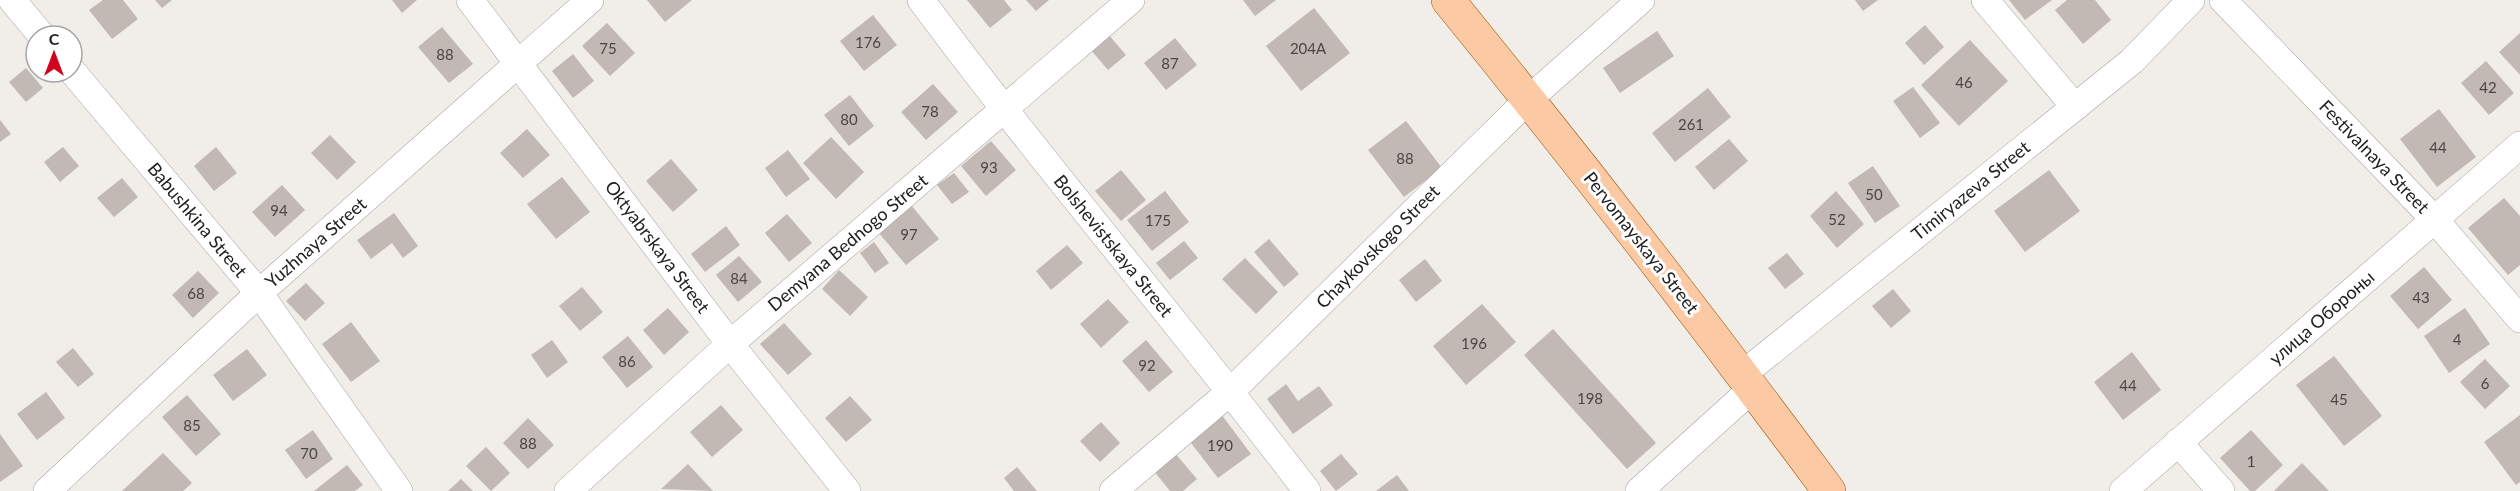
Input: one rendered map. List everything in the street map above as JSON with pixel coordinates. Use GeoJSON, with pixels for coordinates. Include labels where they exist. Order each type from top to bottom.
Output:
{"type":"FeatureCollection","features":[{"type":"Feature","properties":{"kind":"main road","name":"Pervomayskaya Street"},"geometry":{"type":"LineString","coordinates":[[1448,0],[1529,99],[1748,381],[1829,491]]}},
{"type":"Feature","properties":{"kind":"street"},"geometry":{"type":"LineString","coordinates":[[12,0],[32,24]]}},
{"type":"Feature","properties":{"kind":"street","name":"Oktyabrskaya Street"},"geometry":{"type":"LineString","coordinates":[[470,0],[730,344],[848,491]]}},
{"type":"Feature","properties":{"kind":"street","name":"Yuzhnaya Street"},"geometry":{"type":"LineString","coordinates":[[47,491],[259,293],[520,65],[590,0]]}},
{"type":"Feature","properties":{"kind":"street","name":"Bolshevistskaya Street"},"geometry":{"type":"LineString","coordinates":[[921,0],[1004,111],[1231,392],[1307,491]]}},
{"type":"Feature","properties":{"kind":"street","name":"Demyana Bednogo Street"},"geometry":{"type":"LineString","coordinates":[[568,491],[730,344],[1131,0]]}},
{"type":"Feature","properties":{"kind":"street","name":"Chaykovskogo Street"},"geometry":{"type":"LineString","coordinates":[[1113,491],[1231,392],[1529,99],[1641,0]]}},
{"type":"Feature","properties":{"kind":"street"},"geometry":{"type":"LineString","coordinates":[[1985,0],[2075,107]]}},
{"type":"Feature","properties":{"kind":"street","name":"Timiryazeva Street"},"geometry":{"type":"LineString","coordinates":[[1639,491],[1748,381],[2132,61],[2191,0]]}},
{"type":"Feature","properties":{"kind":"street","name":"Festivalnaya Street"},"geometry":{"type":"LineString","coordinates":[[2223,0],[2436,220],[2520,319]]}},
{"type":"Feature","properties":{"kind":"street","name":"Babushkina Street"},"geometry":{"type":"LineString","coordinates":[[83,84],[259,293],[399,491]]}},
{"type":"Feature","properties":{"kind":"street","name":"улица Обороны"},"geometry":{"type":"LineString","coordinates":[[2123,491],[2436,220],[2520,144]]}},
{"type":"Feature","properties":{"kind":"street"},"geometry":{"type":"LineString","coordinates":[[2178,442],[2221,491]]}},
{"type":"Feature","properties":{"kind":"building"},"geometry":{"type":"Polygon","coordinates":[[[103,0],[123,0],[138,19],[112,39],[89,10],[103,0]]]}},
{"type":"Feature","properties":{"kind":"building"},"geometry":{"type":"Polygon","coordinates":[[[155,0],[172,0],[162,8],[155,0]]]}},
{"type":"Feature","properties":{"kind":"building"},"geometry":{"type":"Polygon","coordinates":[[[392,0],[417,0],[402,13],[392,0]]]}},
{"type":"Feature","properties":{"kind":"building"},"geometry":{"type":"Polygon","coordinates":[[[647,0],[692,0],[665,22],[647,0]]]}},
{"type":"Feature","properties":{"kind":"building"},"geometry":{"type":"Polygon","coordinates":[[[967,0],[1004,0],[1012,10],[990,28],[967,0]]]}},
{"type":"Feature","properties":{"kind":"building"},"geometry":{"type":"Polygon","coordinates":[[[1026,0],[1049,0],[1036,11],[1026,0]]]}},
{"type":"Feature","properties":{"kind":"building"},"geometry":{"type":"Polygon","coordinates":[[[1243,0],[1276,0],[1255,16],[1243,0]]]}},
{"type":"Feature","properties":{"kind":"building"},"geometry":{"type":"Polygon","coordinates":[[[1855,0],[1878,0],[1863,11],[1855,0]]]}},
{"type":"Feature","properties":{"kind":"building"},"geometry":{"type":"Polygon","coordinates":[[[2009,0],[2052,0],[2025,20],[2009,0]]]}},
{"type":"Feature","properties":{"kind":"building"},"geometry":{"type":"Polygon","coordinates":[[[2067,0],[2095,0],[2111,20],[2083,44],[2055,10],[2067,0]]]}},
{"type":"Feature","properties":{"kind":"building"},"geometry":{"type":"Polygon","coordinates":[[[1314,8],[1350,53],[1301,91],[1266,46],[1314,8]]]}},
{"type":"Feature","properties":{"kind":"building"},"geometry":{"type":"Polygon","coordinates":[[[873,15],[897,45],[864,71],[840,41],[873,15]]]}},
{"type":"Feature","properties":{"kind":"building"},"geometry":{"type":"Polygon","coordinates":[[[607,23],[635,53],[610,76],[582,46],[607,23]]]}},
{"type":"Feature","properties":{"kind":"building"},"geometry":{"type":"Polygon","coordinates":[[[1925,25],[1944,47],[1924,65],[1905,43],[1925,25]]]}},
{"type":"Feature","properties":{"kind":"building"},"geometry":{"type":"Polygon","coordinates":[[[442,27],[473,64],[449,83],[418,47],[442,27]]]}},
{"type":"Feature","properties":{"kind":"building"},"geometry":{"type":"Polygon","coordinates":[[[1657,31],[1674,56],[1620,93],[1603,68],[1657,31]]]}},
{"type":"Feature","properties":{"kind":"building"},"geometry":{"type":"Polygon","coordinates":[[[2520,33],[2520,75],[2499,52],[2520,33]]]}},
{"type":"Feature","properties":{"kind":"building"},"geometry":{"type":"Polygon","coordinates":[[[1108,34],[1126,55],[1108,70],[1090,49],[1108,34]]]}},
{"type":"Feature","properties":{"kind":"building"},"geometry":{"type":"Polygon","coordinates":[[[1175,38],[1197,65],[1166,90],[1144,63],[1175,38]]]}},
{"type":"Feature","properties":{"kind":"building"},"geometry":{"type":"Polygon","coordinates":[[[1970,40],[2008,81],[1959,126],[1921,85],[1970,40]]]}},
{"type":"Feature","properties":{"kind":"building"},"geometry":{"type":"Polygon","coordinates":[[[573,54],[594,81],[573,98],[552,71],[573,54]]]}},
{"type":"Feature","properties":{"kind":"building"},"geometry":{"type":"Polygon","coordinates":[[[2486,61],[2514,93],[2489,115],[2461,83],[2486,61]]]}},
{"type":"Feature","properties":{"kind":"building"},"geometry":{"type":"Polygon","coordinates":[[[24,70],[24,84],[40,84],[43,88],[26,102],[9,82],[24,70]]]}},
{"type":"Feature","properties":{"kind":"building"},"geometry":{"type":"Polygon","coordinates":[[[933,84],[958,112],[926,140],[901,112],[933,84]]]}},
{"type":"Feature","properties":{"kind":"building"},"geometry":{"type":"Polygon","coordinates":[[[1913,87],[1940,123],[1920,138],[1893,101],[1913,87]]]}},
{"type":"Feature","properties":{"kind":"building"},"geometry":{"type":"Polygon","coordinates":[[[1708,88],[1731,117],[1675,162],[1652,133],[1708,88]]]}},
{"type":"Feature","properties":{"kind":"building"},"geometry":{"type":"Polygon","coordinates":[[[850,95],[874,126],[849,146],[824,115],[850,95]]]}},
{"type":"Feature","properties":{"kind":"building"},"geometry":{"type":"Polygon","coordinates":[[[2439,109],[2476,157],[2437,187],[2400,139],[2439,109]]]}},
{"type":"Feature","properties":{"kind":"building"},"geometry":{"type":"Polygon","coordinates":[[[0,120],[11,134],[0,142],[0,120]]]}},
{"type":"Feature","properties":{"kind":"building"},"geometry":{"type":"Polygon","coordinates":[[[1406,121],[1442,168],[1404,197],[1368,150],[1406,121]]]}},
{"type":"Feature","properties":{"kind":"building"},"geometry":{"type":"Polygon","coordinates":[[[527,129],[550,155],[523,178],[500,153],[527,129]]]}},
{"type":"Feature","properties":{"kind":"building"},"geometry":{"type":"Polygon","coordinates":[[[330,135],[356,162],[337,180],[311,153],[330,135]]]}},
{"type":"Feature","properties":{"kind":"building"},"geometry":{"type":"Polygon","coordinates":[[[831,137],[864,172],[836,199],[803,163],[831,137]]]}},
{"type":"Feature","properties":{"kind":"building"},"geometry":{"type":"Polygon","coordinates":[[[1729,139],[1748,161],[1714,190],[1695,167],[1729,139]]]}},
{"type":"Feature","properties":{"kind":"building"},"geometry":{"type":"Polygon","coordinates":[[[991,141],[1016,170],[986,196],[961,166],[991,141]]]}},
{"type":"Feature","properties":{"kind":"building"},"geometry":{"type":"Polygon","coordinates":[[[63,147],[79,166],[60,182],[44,162],[63,147]]]}},
{"type":"Feature","properties":{"kind":"building"},"geometry":{"type":"Polygon","coordinates":[[[216,147],[237,173],[214,191],[194,166],[216,147]]]}},
{"type":"Feature","properties":{"kind":"building"},"geometry":{"type":"Polygon","coordinates":[[[788,150],[810,179],[786,197],[765,168],[788,150]]]}},
{"type":"Feature","properties":{"kind":"building"},"geometry":{"type":"Polygon","coordinates":[[[671,159],[698,190],[673,212],[646,181],[671,159]]]}},
{"type":"Feature","properties":{"kind":"building"},"geometry":{"type":"Polygon","coordinates":[[[1873,166],[1900,206],[1875,223],[1848,183],[1873,166]]]}},
{"type":"Feature","properties":{"kind":"building"},"geometry":{"type":"Polygon","coordinates":[[[1121,170],[1146,200],[1121,221],[1095,191],[1121,170]]]}},
{"type":"Feature","properties":{"kind":"building"},"geometry":{"type":"Polygon","coordinates":[[[2049,170],[2080,211],[2025,252],[1994,211],[2049,170]]]}},
{"type":"Feature","properties":{"kind":"building"},"geometry":{"type":"Polygon","coordinates":[[[954,173],[969,192],[952,204],[937,185],[954,173]]]}},
{"type":"Feature","properties":{"kind":"building"},"geometry":{"type":"Polygon","coordinates":[[[562,177],[590,212],[556,239],[527,204],[562,177]]]}},
{"type":"Feature","properties":{"kind":"building"},"geometry":{"type":"Polygon","coordinates":[[[122,178],[138,197],[114,217],[97,198],[122,178]]]}},
{"type":"Feature","properties":{"kind":"building"},"geometry":{"type":"Polygon","coordinates":[[[282,185],[305,210],[275,237],[252,212],[282,185]]]}},
{"type":"Feature","properties":{"kind":"building"},"geometry":{"type":"Polygon","coordinates":[[[1165,191],[1189,222],[1152,251],[1127,220],[1165,191]]]}},
{"type":"Feature","properties":{"kind":"building"},"geometry":{"type":"Polygon","coordinates":[[[1836,191],[1864,224],[1837,248],[1810,216],[1836,191]]]}},
{"type":"Feature","properties":{"kind":"building"},"geometry":{"type":"Polygon","coordinates":[[[2504,198],[2520,216],[2520,265],[2508,275],[2468,228],[2504,198]]]}},
{"type":"Feature","properties":{"kind":"building"},"geometry":{"type":"Polygon","coordinates":[[[911,205],[939,239],[906,265],[878,232],[911,205]]]}},
{"type":"Feature","properties":{"kind":"building"},"geometry":{"type":"Polygon","coordinates":[[[394,213],[418,246],[403,258],[392,243],[371,259],[357,240],[394,213]]]}},
{"type":"Feature","properties":{"kind":"building"},"geometry":{"type":"Polygon","coordinates":[[[787,214],[812,243],[789,262],[765,233],[787,214]]]}},
{"type":"Feature","properties":{"kind":"building"},"geometry":{"type":"Polygon","coordinates":[[[726,226],[740,245],[705,272],[691,254],[726,226]]]}},
{"type":"Feature","properties":{"kind":"building"},"geometry":{"type":"Polygon","coordinates":[[[1269,239],[1299,274],[1284,287],[1254,252],[1269,239]]]}},
{"type":"Feature","properties":{"kind":"building"},"geometry":{"type":"Polygon","coordinates":[[[1184,241],[1198,258],[1170,280],[1156,263],[1184,241]]]}},
{"type":"Feature","properties":{"kind":"building"},"geometry":{"type":"Polygon","coordinates":[[[874,242],[889,263],[875,273],[860,253],[874,242]]]}},
{"type":"Feature","properties":{"kind":"building"},"geometry":{"type":"Polygon","coordinates":[[[1067,245],[1083,263],[1051,290],[1036,271],[1067,245]]]}},
{"type":"Feature","properties":{"kind":"building"},"geometry":{"type":"Polygon","coordinates":[[[1787,253],[1804,274],[1785,289],[1768,268],[1787,253]]]}},
{"type":"Feature","properties":{"kind":"building"},"geometry":{"type":"Polygon","coordinates":[[[739,256],[762,282],[738,302],[716,275],[739,256]]]}},
{"type":"Feature","properties":{"kind":"building"},"geometry":{"type":"Polygon","coordinates":[[[1245,258],[1278,292],[1256,314],[1222,279],[1245,258]]]}},
{"type":"Feature","properties":{"kind":"building"},"geometry":{"type":"Polygon","coordinates":[[[1425,259],[1442,281],[1416,302],[1399,280],[1425,259]]]}},
{"type":"Feature","properties":{"kind":"building"},"geometry":{"type":"Polygon","coordinates":[[[2424,267],[2452,300],[2418,329],[2390,296],[2424,267]]]}},
{"type":"Feature","properties":{"kind":"building"},"geometry":{"type":"Polygon","coordinates":[[[839,270],[868,297],[850,316],[822,289],[839,270]]]}},
{"type":"Feature","properties":{"kind":"building"},"geometry":{"type":"Polygon","coordinates":[[[198,271],[219,293],[193,318],[172,295],[198,271]]]}},
{"type":"Feature","properties":{"kind":"building"},"geometry":{"type":"Polygon","coordinates":[[[306,283],[325,303],[305,321],[286,301],[306,283]]]}},
{"type":"Feature","properties":{"kind":"building"},"geometry":{"type":"Polygon","coordinates":[[[582,287],[603,312],[580,331],[559,306],[582,287]]]}},
{"type":"Feature","properties":{"kind":"building"},"geometry":{"type":"Polygon","coordinates":[[[1893,289],[1911,311],[1891,328],[1872,306],[1893,289]]]}},
{"type":"Feature","properties":{"kind":"building"},"geometry":{"type":"Polygon","coordinates":[[[1108,299],[1129,322],[1101,348],[1080,324],[1108,299]]]}},
{"type":"Feature","properties":{"kind":"building"},"geometry":{"type":"Polygon","coordinates":[[[1482,304],[1516,342],[1466,385],[1433,346],[1482,304]]]}},
{"type":"Feature","properties":{"kind":"building"},"geometry":{"type":"Polygon","coordinates":[[[668,308],[689,332],[664,355],[643,330],[668,308]]]}},
{"type":"Feature","properties":{"kind":"building"},"geometry":{"type":"Polygon","coordinates":[[[2465,308],[2490,344],[2449,373],[2424,336],[2465,308]]]}},
{"type":"Feature","properties":{"kind":"building"},"geometry":{"type":"Polygon","coordinates":[[[351,322],[380,361],[351,382],[322,344],[351,322]]]}},
{"type":"Feature","properties":{"kind":"building"},"geometry":{"type":"Polygon","coordinates":[[[784,323],[812,354],[788,375],[760,344],[784,323]]]}},
{"type":"Feature","properties":{"kind":"building"},"geometry":{"type":"Polygon","coordinates":[[[1553,329],[1656,443],[1627,469],[1524,355],[1553,329]]]}},
{"type":"Feature","properties":{"kind":"building"},"geometry":{"type":"Polygon","coordinates":[[[628,336],[653,367],[627,388],[602,357],[628,336]]]}},
{"type":"Feature","properties":{"kind":"building"},"geometry":{"type":"Polygon","coordinates":[[[552,340],[568,362],[547,378],[531,355],[552,340]]]}},
{"type":"Feature","properties":{"kind":"building"},"geometry":{"type":"Polygon","coordinates":[[[1146,340],[1173,372],[1149,392],[1122,361],[1146,340]]]}},
{"type":"Feature","properties":{"kind":"building"},"geometry":{"type":"Polygon","coordinates":[[[73,348],[94,374],[78,387],[56,362],[73,348]]]}},
{"type":"Feature","properties":{"kind":"building"},"geometry":{"type":"Polygon","coordinates":[[[247,349],[267,375],[233,401],[213,375],[247,349]]]}},
{"type":"Feature","properties":{"kind":"building"},"geometry":{"type":"Polygon","coordinates":[[[2132,352],[2161,390],[2123,420],[2094,382],[2132,352]]]}},
{"type":"Feature","properties":{"kind":"building"},"geometry":{"type":"Polygon","coordinates":[[[2334,356],[2382,416],[2344,446],[2296,385],[2334,356]]]}},
{"type":"Feature","properties":{"kind":"building"},"geometry":{"type":"Polygon","coordinates":[[[2485,359],[2510,386],[2485,409],[2460,382],[2485,359]]]}},
{"type":"Feature","properties":{"kind":"building"},"geometry":{"type":"Polygon","coordinates":[[[1286,384],[1298,401],[1319,386],[1333,405],[1293,434],[1267,399],[1286,384]]]}},
{"type":"Feature","properties":{"kind":"building"},"geometry":{"type":"Polygon","coordinates":[[[46,392],[65,418],[37,440],[17,414],[46,392]]]}},
{"type":"Feature","properties":{"kind":"building"},"geometry":{"type":"Polygon","coordinates":[[[187,395],[221,434],[196,456],[162,417],[187,395]]]}},
{"type":"Feature","properties":{"kind":"building"},"geometry":{"type":"Polygon","coordinates":[[[850,396],[872,420],[846,442],[825,418],[850,396]]]}},
{"type":"Feature","properties":{"kind":"building"},"geometry":{"type":"Polygon","coordinates":[[[721,405],[743,430],[712,457],[690,432],[721,405]]]}},
{"type":"Feature","properties":{"kind":"building"},"geometry":{"type":"Polygon","coordinates":[[[1221,414],[1251,454],[1218,478],[1188,439],[1221,414]]]}},
{"type":"Feature","properties":{"kind":"building"},"geometry":{"type":"Polygon","coordinates":[[[2520,415],[2520,482],[2516,485],[2484,442],[2520,415]]]}},
{"type":"Feature","properties":{"kind":"building"},"geometry":{"type":"Polygon","coordinates":[[[528,418],[554,445],[528,469],[503,443],[528,418]]]}},
{"type":"Feature","properties":{"kind":"building"},"geometry":{"type":"Polygon","coordinates":[[[1101,422],[1120,443],[1100,462],[1080,441],[1101,422]]]}},
{"type":"Feature","properties":{"kind":"building"},"geometry":{"type":"Polygon","coordinates":[[[313,430],[333,459],[306,479],[285,450],[313,430]]]}},
{"type":"Feature","properties":{"kind":"building"},"geometry":{"type":"Polygon","coordinates":[[[2251,430],[2283,465],[2255,491],[2250,491],[2220,458],[2251,430]]]}},
{"type":"Feature","properties":{"kind":"building"},"geometry":{"type":"Polygon","coordinates":[[[0,434],[23,466],[0,482],[0,434]]]}},
{"type":"Feature","properties":{"kind":"building"},"geometry":{"type":"Polygon","coordinates":[[[486,447],[510,473],[491,491],[466,466],[486,447]]]}},
{"type":"Feature","properties":{"kind":"building"},"geometry":{"type":"Polygon","coordinates":[[[1174,452],[1197,479],[1183,491],[1170,491],[1153,470],[1174,452]]]}},
{"type":"Feature","properties":{"kind":"building"},"geometry":{"type":"Polygon","coordinates":[[[163,453],[192,483],[183,491],[122,491],[163,453]]]}},
{"type":"Feature","properties":{"kind":"building"},"geometry":{"type":"Polygon","coordinates":[[[1341,454],[1358,474],[1336,491],[1320,471],[1341,454]]]}},
{"type":"Feature","properties":{"kind":"building"},"geometry":{"type":"Polygon","coordinates":[[[2302,463],[2329,491],[2274,491],[2302,463]]]}},
{"type":"Feature","properties":{"kind":"building"},"geometry":{"type":"Polygon","coordinates":[[[688,464],[713,491],[661,489],[688,464]]]}},
{"type":"Feature","properties":{"kind":"building"},"geometry":{"type":"Polygon","coordinates":[[[347,465],[363,485],[355,491],[314,491],[347,465]]]}},
{"type":"Feature","properties":{"kind":"building"},"geometry":{"type":"Polygon","coordinates":[[[1017,467],[1037,491],[1014,491],[1004,478],[1017,467]]]}},
{"type":"Feature","properties":{"kind":"building"},"geometry":{"type":"Polygon","coordinates":[[[1397,475],[1409,491],[1376,491],[1397,475]]]}},
{"type":"Feature","properties":{"kind":"building"},"geometry":{"type":"Polygon","coordinates":[[[461,479],[473,491],[448,491],[461,479]]]}}]}
